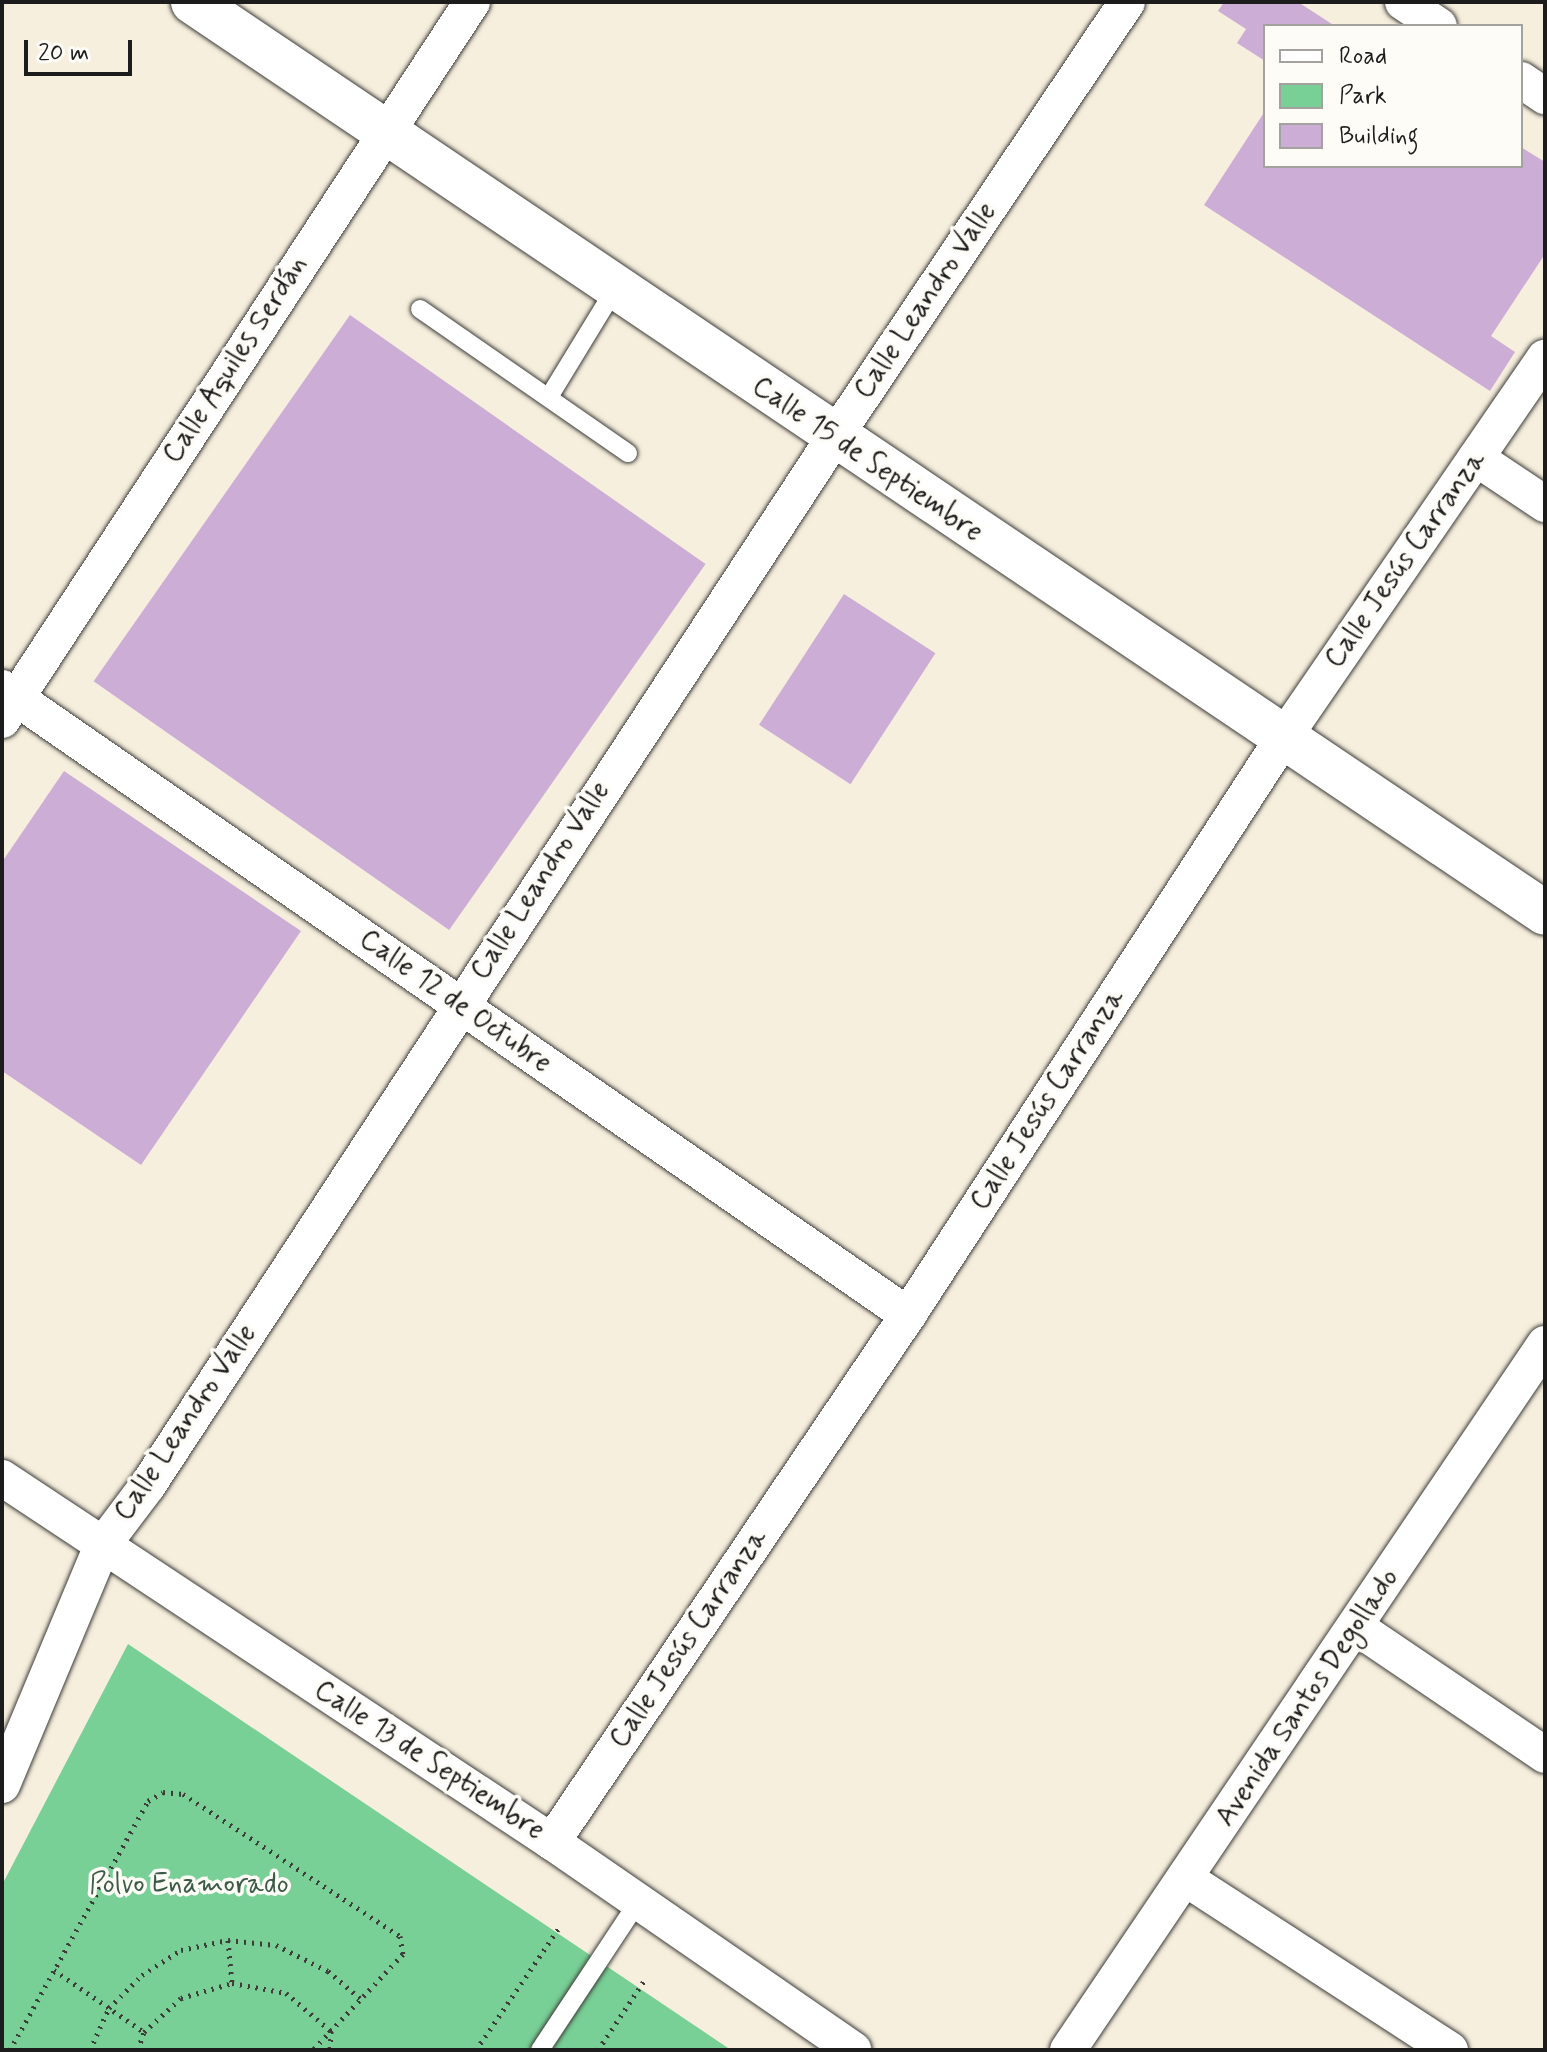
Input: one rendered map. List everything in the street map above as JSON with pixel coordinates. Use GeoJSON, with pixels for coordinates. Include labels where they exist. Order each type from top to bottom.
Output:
{"type":"FeatureCollection","features":[{"type":"Feature","properties":{"kind":"street","name":"Calle 15 de Septiembre"},"geometry":{"type":"LineString","coordinates":[[193,2],[1282,740],[1545,913]]}},
{"type":"Feature","properties":{"kind":"street","name":"Calle Aquiles Serdán"},"geometry":{"type":"LineString","coordinates":[[7,702],[472,2]]}},
{"type":"Feature","properties":{"kind":"street","name":"Calle Leandro Valle"},"geometry":{"type":"LineString","coordinates":[[2,1785],[102,1546],[148,1485],[459,1005],[1127,2]]}},
{"type":"Feature","properties":{"kind":"street"},"geometry":{"type":"LineString","coordinates":[[1403,2],[1436,24]]}},
{"type":"Feature","properties":{"kind":"street"},"geometry":{"type":"LineString","coordinates":[[1523,81],[1545,96]]}},
{"type":"Feature","properties":{"kind":"street","name":"Calle Jesús Carranza"},"geometry":{"type":"LineString","coordinates":[[552,1842],[908,1315],[1282,740],[1545,358]]}},
{"type":"Feature","properties":{"kind":"street"},"geometry":{"type":"LineString","coordinates":[[1476,458],[1545,504]]}},
{"type":"Feature","properties":{"kind":"street","name":"Calle 12 de Octubre"},"geometry":{"type":"LineString","coordinates":[[7,702],[459,1005],[908,1315]]}},
{"type":"Feature","properties":{"kind":"street","name":"Avenida Santos Degollado"},"geometry":{"type":"LineString","coordinates":[[1068,2050],[1542,1354]]}},
{"type":"Feature","properties":{"kind":"street","name":"Calle 13 de Septiembre"},"geometry":{"type":"LineString","coordinates":[[2,1478],[552,1842],[853,2050]]}},
{"type":"Feature","properties":{"kind":"street"},"geometry":{"type":"LineString","coordinates":[[1356,1627],[1545,1755]]}},
{"type":"Feature","properties":{"kind":"street"},"geometry":{"type":"LineString","coordinates":[[1185,1878],[1450,2050]]}},
{"type":"Feature","properties":{"kind":"lane"},"geometry":{"type":"LineString","coordinates":[[549,397],[615,289]]}},
{"type":"Feature","properties":{"kind":"lane"},"geometry":{"type":"LineString","coordinates":[[420,309],[628,453]]}},
{"type":"Feature","properties":{"kind":"lane"},"geometry":{"type":"LineString","coordinates":[[540,2050],[638,1902]]}},
{"type":"Feature","properties":{"kind":"path"},"geometry":{"type":"LineString","coordinates":[[10,2050],[148,1801],[163,1792],[183,1794],[400,1936],[403,1954],[313,2050]]}},
{"type":"Feature","properties":{"kind":"path"},"geometry":{"type":"LineString","coordinates":[[476,2050],[561,1925]]}},
{"type":"Feature","properties":{"kind":"path"},"geometry":{"type":"LineString","coordinates":[[228,1940],[232,1983]]}},
{"type":"Feature","properties":{"kind":"path"},"geometry":{"type":"LineString","coordinates":[[90,2050],[109,2008],[142,1975],[181,1950],[228,1940],[276,1945],[328,1971],[361,1999]]}},
{"type":"Feature","properties":{"kind":"path"},"geometry":{"type":"LineString","coordinates":[[54,1970],[144,2032]]}},
{"type":"Feature","properties":{"kind":"path"},"geometry":{"type":"LineString","coordinates":[[598,2050],[644,1981]]}},
{"type":"Feature","properties":{"kind":"path"},"geometry":{"type":"LineString","coordinates":[[138,2050],[144,2032],[181,1998],[232,1983],[286,1993],[331,2031]]}},
{"type":"Feature","properties":{"kind":"path"},"geometry":{"type":"LineString","coordinates":[[330,2050],[331,2031]]}},
{"type":"Feature","properties":{"kind":"green space","name":"Polvo Enamorado"},"geometry":{"type":"Polygon","coordinates":[[[128,1644],[731,2050],[2,2050],[2,1885],[128,1644]]]}},
{"type":"Feature","properties":{"kind":"building"},"geometry":{"type":"Polygon","coordinates":[[[1224,2],[1298,2],[1332,24],[1263,24],[1263,60],[1237,43],[1246,29],[1218,11],[1224,2]]]}},
{"type":"Feature","properties":{"kind":"building"},"geometry":{"type":"Polygon","coordinates":[[[1263,114],[1263,168],[1523,168],[1523,148],[1545,162],[1545,254],[1491,336],[1515,352],[1490,391],[1204,205],[1263,114]]]}},
{"type":"Feature","properties":{"kind":"building"},"geometry":{"type":"Polygon","coordinates":[[[350,315],[706,564],[449,930],[94,681],[350,315]]]}},
{"type":"Feature","properties":{"kind":"building"},"geometry":{"type":"Polygon","coordinates":[[[844,594],[935,653],[850,784],[759,725],[844,594]]]}},
{"type":"Feature","properties":{"kind":"building"},"geometry":{"type":"Polygon","coordinates":[[[64,771],[301,931],[141,1165],[2,1071],[2,862],[64,771]]]}}]}
